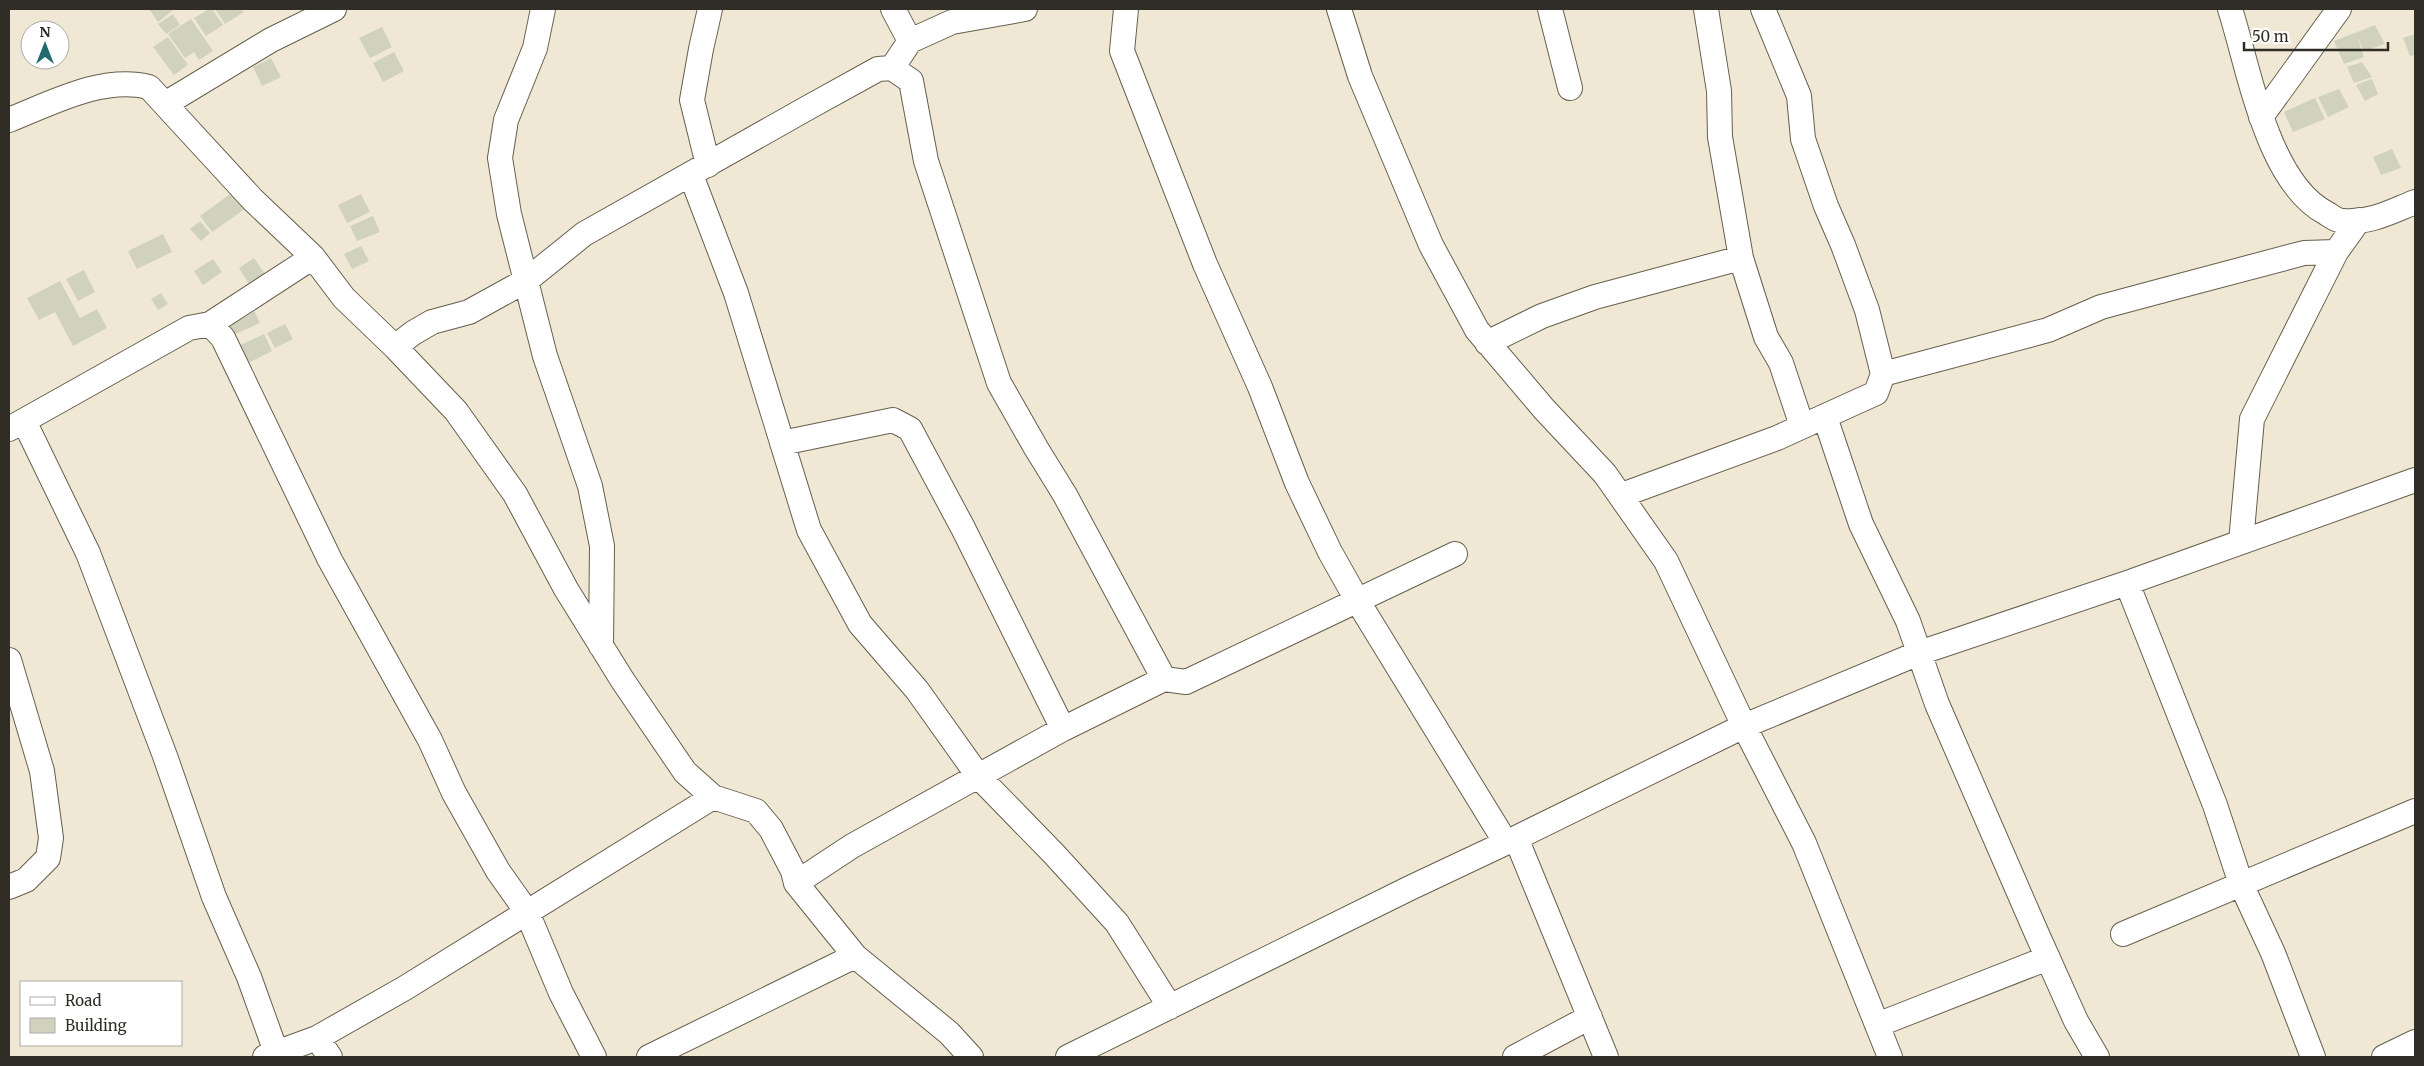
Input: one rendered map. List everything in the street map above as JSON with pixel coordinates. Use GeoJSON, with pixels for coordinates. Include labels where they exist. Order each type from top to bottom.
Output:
{"type":"FeatureCollection","features":[{"type":"Feature","properties":{"kind":"street"},"geometry":{"type":"LineString","coordinates":[[165,104],[271,40],[334,9]]}},
{"type":"Feature","properties":{"kind":"street"},"geometry":{"type":"LineString","coordinates":[[544,9],[535,48],[506,120],[500,158],[509,214],[546,356],[592,494],[602,546],[601,646]]}},
{"type":"Feature","properties":{"kind":"street"},"geometry":{"type":"LineString","coordinates":[[710,9],[692,100],[700,170],[809,530],[860,624],[917,690],[979,777],[1054,854],[1117,923],[1170,1006]]}},
{"type":"Feature","properties":{"kind":"street"},"geometry":{"type":"LineString","coordinates":[[893,9],[910,41]]}},
{"type":"Feature","properties":{"kind":"street"},"geometry":{"type":"LineString","coordinates":[[892,68],[910,41],[952,22],[1025,9]]}},
{"type":"Feature","properties":{"kind":"street"},"geometry":{"type":"LineString","coordinates":[[1126,9],[1122,51],[1205,264],[1260,386],[1297,483],[1330,552],[1358,600],[1511,841],[1606,1057]]}},
{"type":"Feature","properties":{"kind":"street"},"geometry":{"type":"LineString","coordinates":[[1339,9],[1360,76],[1431,245],[1477,330],[1544,408],[1605,474],[1622,495],[1666,561],[1744,726],[1804,843],[1890,1057]]}},
{"type":"Feature","properties":{"kind":"street"},"geometry":{"type":"LineString","coordinates":[[1550,9],[1570,88]]}},
{"type":"Feature","properties":{"kind":"street"},"geometry":{"type":"LineString","coordinates":[[1706,9],[1719,90],[1720,137],[1741,258],[1766,337],[1781,363],[1802,426]]}},
{"type":"Feature","properties":{"kind":"street"},"geometry":{"type":"LineString","coordinates":[[1622,495],[1777,438],[1825,417],[1876,393],[1883,374],[1867,310],[1843,245],[1826,206],[1803,139],[1798,96],[1763,9]]}},
{"type":"Feature","properties":{"kind":"street"},"geometry":{"type":"LineString","coordinates":[[2230,9],[2261,117],[2286,174],[2313,206],[2341,221],[2373,220],[2415,202]]}},
{"type":"Feature","properties":{"kind":"street"},"geometry":{"type":"LineString","coordinates":[[2261,117],[2340,9]]}},
{"type":"Feature","properties":{"kind":"street"},"geometry":{"type":"LineString","coordinates":[[395,347],[413,333],[432,322],[469,312],[527,280],[584,234],[878,70],[892,68],[911,81],[926,161],[999,383],[1065,495],[1164,679]]}},
{"type":"Feature","properties":{"kind":"street"},"geometry":{"type":"LineString","coordinates":[[9,120],[63,99],[110,85],[132,83],[149,87],[253,200],[313,257],[344,298],[395,347],[456,411],[515,494],[566,589],[601,646],[685,772],[713,797],[756,811],[771,829],[793,871],[796,883],[855,956],[949,1033],[971,1057]]}},
{"type":"Feature","properties":{"kind":"street"},"geometry":{"type":"LineString","coordinates":[[2242,542],[2252,419],[2336,252],[2359,220]]}},
{"type":"Feature","properties":{"kind":"street"},"geometry":{"type":"LineString","coordinates":[[1883,374],[2048,330],[2101,307],[2304,253],[2336,252]]}},
{"type":"Feature","properties":{"kind":"street"},"geometry":{"type":"LineString","coordinates":[[313,257],[210,324],[189,328],[16,425],[88,553],[165,756],[214,898],[249,977],[270,1055],[324,1048],[405,988],[713,797]]}},
{"type":"Feature","properties":{"kind":"street"},"geometry":{"type":"LineString","coordinates":[[1487,343],[1542,316],[1595,297],[1741,258]]}},
{"type":"Feature","properties":{"kind":"street"},"geometry":{"type":"LineString","coordinates":[[210,324],[223,338],[330,560],[430,740],[454,792],[498,871],[527,912],[562,993],[594,1057]]}},
{"type":"Feature","properties":{"kind":"street"},"geometry":{"type":"LineString","coordinates":[[1825,417],[1861,524],[1908,621],[1937,704],[2076,1021],[2097,1057]]}},
{"type":"Feature","properties":{"kind":"street"},"geometry":{"type":"LineString","coordinates":[[782,443],[893,420],[910,429],[963,528],[1064,729]]}},
{"type":"Feature","properties":{"kind":"street"},"geometry":{"type":"LineString","coordinates":[[1068,1057],[1744,726],[1918,652],[2127,583],[2415,480]]}},
{"type":"Feature","properties":{"kind":"street"},"geometry":{"type":"LineString","coordinates":[[796,883],[852,846],[1064,729],[1164,679],[1186,682],[1454,554]]}},
{"type":"Feature","properties":{"kind":"street"},"geometry":{"type":"LineString","coordinates":[[2127,583],[2215,805],[2242,884],[2274,953],[2312,1057]]}},
{"type":"Feature","properties":{"kind":"street"},"geometry":{"type":"LineString","coordinates":[[9,660],[42,770],[51,838],[48,858],[26,880],[9,887]]}},
{"type":"Feature","properties":{"kind":"street"},"geometry":{"type":"LineString","coordinates":[[2123,934],[2415,811]]}},
{"type":"Feature","properties":{"kind":"street"},"geometry":{"type":"LineString","coordinates":[[649,1057],[855,956]]}},
{"type":"Feature","properties":{"kind":"street"},"geometry":{"type":"LineString","coordinates":[[1877,1025],[2048,958]]}},
{"type":"Feature","properties":{"kind":"street"},"geometry":{"type":"LineString","coordinates":[[1515,1057],[1590,1017]]}},
{"type":"Feature","properties":{"kind":"street"},"geometry":{"type":"LineString","coordinates":[[2384,1057],[2415,1042]]}},
{"type":"Feature","properties":{"kind":"building"},"geometry":{"type":"Polygon","coordinates":[[[149,9],[170,9],[172,11],[158,22],[149,9]]]}},
{"type":"Feature","properties":{"kind":"building"},"geometry":{"type":"Polygon","coordinates":[[[212,9],[223,25],[206,36],[194,18],[212,9]]]}},
{"type":"Feature","properties":{"kind":"building"},"geometry":{"type":"Polygon","coordinates":[[[215,9],[241,9],[244,12],[225,24],[215,9]]]}},
{"type":"Feature","properties":{"kind":"building"},"geometry":{"type":"Polygon","coordinates":[[[173,14],[180,25],[166,34],[158,24],[173,14]]]}},
{"type":"Feature","properties":{"kind":"building"},"geometry":{"type":"Polygon","coordinates":[[[191,19],[213,51],[199,60],[194,52],[185,58],[168,34],[191,19]]]}},
{"type":"Feature","properties":{"kind":"building"},"geometry":{"type":"Polygon","coordinates":[[[2375,25],[2385,44],[2364,51],[2357,37],[2364,57],[2344,64],[2334,41],[2375,25]]]}},
{"type":"Feature","properties":{"kind":"building"},"geometry":{"type":"Polygon","coordinates":[[[382,27],[392,47],[370,58],[359,38],[382,27]]]}},
{"type":"Feature","properties":{"kind":"building"},"geometry":{"type":"Polygon","coordinates":[[[2415,34],[2415,55],[2410,56],[2403,38],[2415,34]]]}},
{"type":"Feature","properties":{"kind":"building"},"geometry":{"type":"Polygon","coordinates":[[[168,37],[188,65],[174,75],[153,47],[168,37]]]}},
{"type":"Feature","properties":{"kind":"building"},"geometry":{"type":"Polygon","coordinates":[[[394,52],[404,71],[383,82],[373,63],[394,52]]]}},
{"type":"Feature","properties":{"kind":"building"},"geometry":{"type":"Polygon","coordinates":[[[271,58],[281,77],[262,86],[253,67],[271,58]]]}},
{"type":"Feature","properties":{"kind":"building"},"geometry":{"type":"Polygon","coordinates":[[[2362,62],[2372,77],[2354,83],[2347,67],[2362,62]]]}},
{"type":"Feature","properties":{"kind":"building"},"geometry":{"type":"Polygon","coordinates":[[[2372,79],[2378,94],[2365,101],[2356,85],[2372,79]]]}},
{"type":"Feature","properties":{"kind":"building"},"geometry":{"type":"Polygon","coordinates":[[[2339,89],[2349,107],[2328,117],[2318,97],[2339,89]]]}},
{"type":"Feature","properties":{"kind":"building"},"geometry":{"type":"Polygon","coordinates":[[[2315,98],[2325,119],[2293,132],[2284,112],[2315,98]]]}},
{"type":"Feature","properties":{"kind":"building"},"geometry":{"type":"Polygon","coordinates":[[[2392,149],[2401,168],[2381,175],[2373,157],[2392,149]]]}},
{"type":"Feature","properties":{"kind":"building"},"geometry":{"type":"Polygon","coordinates":[[[237,189],[249,206],[212,232],[200,216],[237,189]]]}},
{"type":"Feature","properties":{"kind":"building"},"geometry":{"type":"Polygon","coordinates":[[[361,194],[370,212],[347,223],[338,205],[361,194]]]}},
{"type":"Feature","properties":{"kind":"building"},"geometry":{"type":"Polygon","coordinates":[[[373,216],[380,232],[357,241],[350,226],[373,216]]]}},
{"type":"Feature","properties":{"kind":"building"},"geometry":{"type":"Polygon","coordinates":[[[200,221],[210,233],[201,241],[190,229],[200,221]]]}},
{"type":"Feature","properties":{"kind":"building"},"geometry":{"type":"Polygon","coordinates":[[[163,234],[172,252],[137,269],[128,251],[163,234]]]}},
{"type":"Feature","properties":{"kind":"building"},"geometry":{"type":"Polygon","coordinates":[[[361,246],[369,261],[352,269],[344,254],[361,246]]]}},
{"type":"Feature","properties":{"kind":"building"},"geometry":{"type":"Polygon","coordinates":[[[254,258],[265,274],[249,284],[239,268],[254,258]]]}},
{"type":"Feature","properties":{"kind":"building"},"geometry":{"type":"Polygon","coordinates":[[[213,259],[222,272],[203,285],[194,271],[213,259]]]}},
{"type":"Feature","properties":{"kind":"building"},"geometry":{"type":"Polygon","coordinates":[[[84,270],[95,292],[78,301],[66,279],[84,270]]]}},
{"type":"Feature","properties":{"kind":"building"},"geometry":{"type":"Polygon","coordinates":[[[60,281],[80,318],[97,309],[107,328],[73,346],[55,312],[39,320],[27,298],[60,281]]]}},
{"type":"Feature","properties":{"kind":"building"},"geometry":{"type":"Polygon","coordinates":[[[161,293],[168,304],[158,310],[151,299],[161,293]]]}},
{"type":"Feature","properties":{"kind":"building"},"geometry":{"type":"Polygon","coordinates":[[[254,310],[260,323],[229,337],[223,324],[254,310]]]}},
{"type":"Feature","properties":{"kind":"building"},"geometry":{"type":"Polygon","coordinates":[[[285,324],[293,339],[275,348],[267,333],[285,324]]]}},
{"type":"Feature","properties":{"kind":"building"},"geometry":{"type":"Polygon","coordinates":[[[264,334],[272,351],[242,366],[234,348],[264,334]]]}}]}
